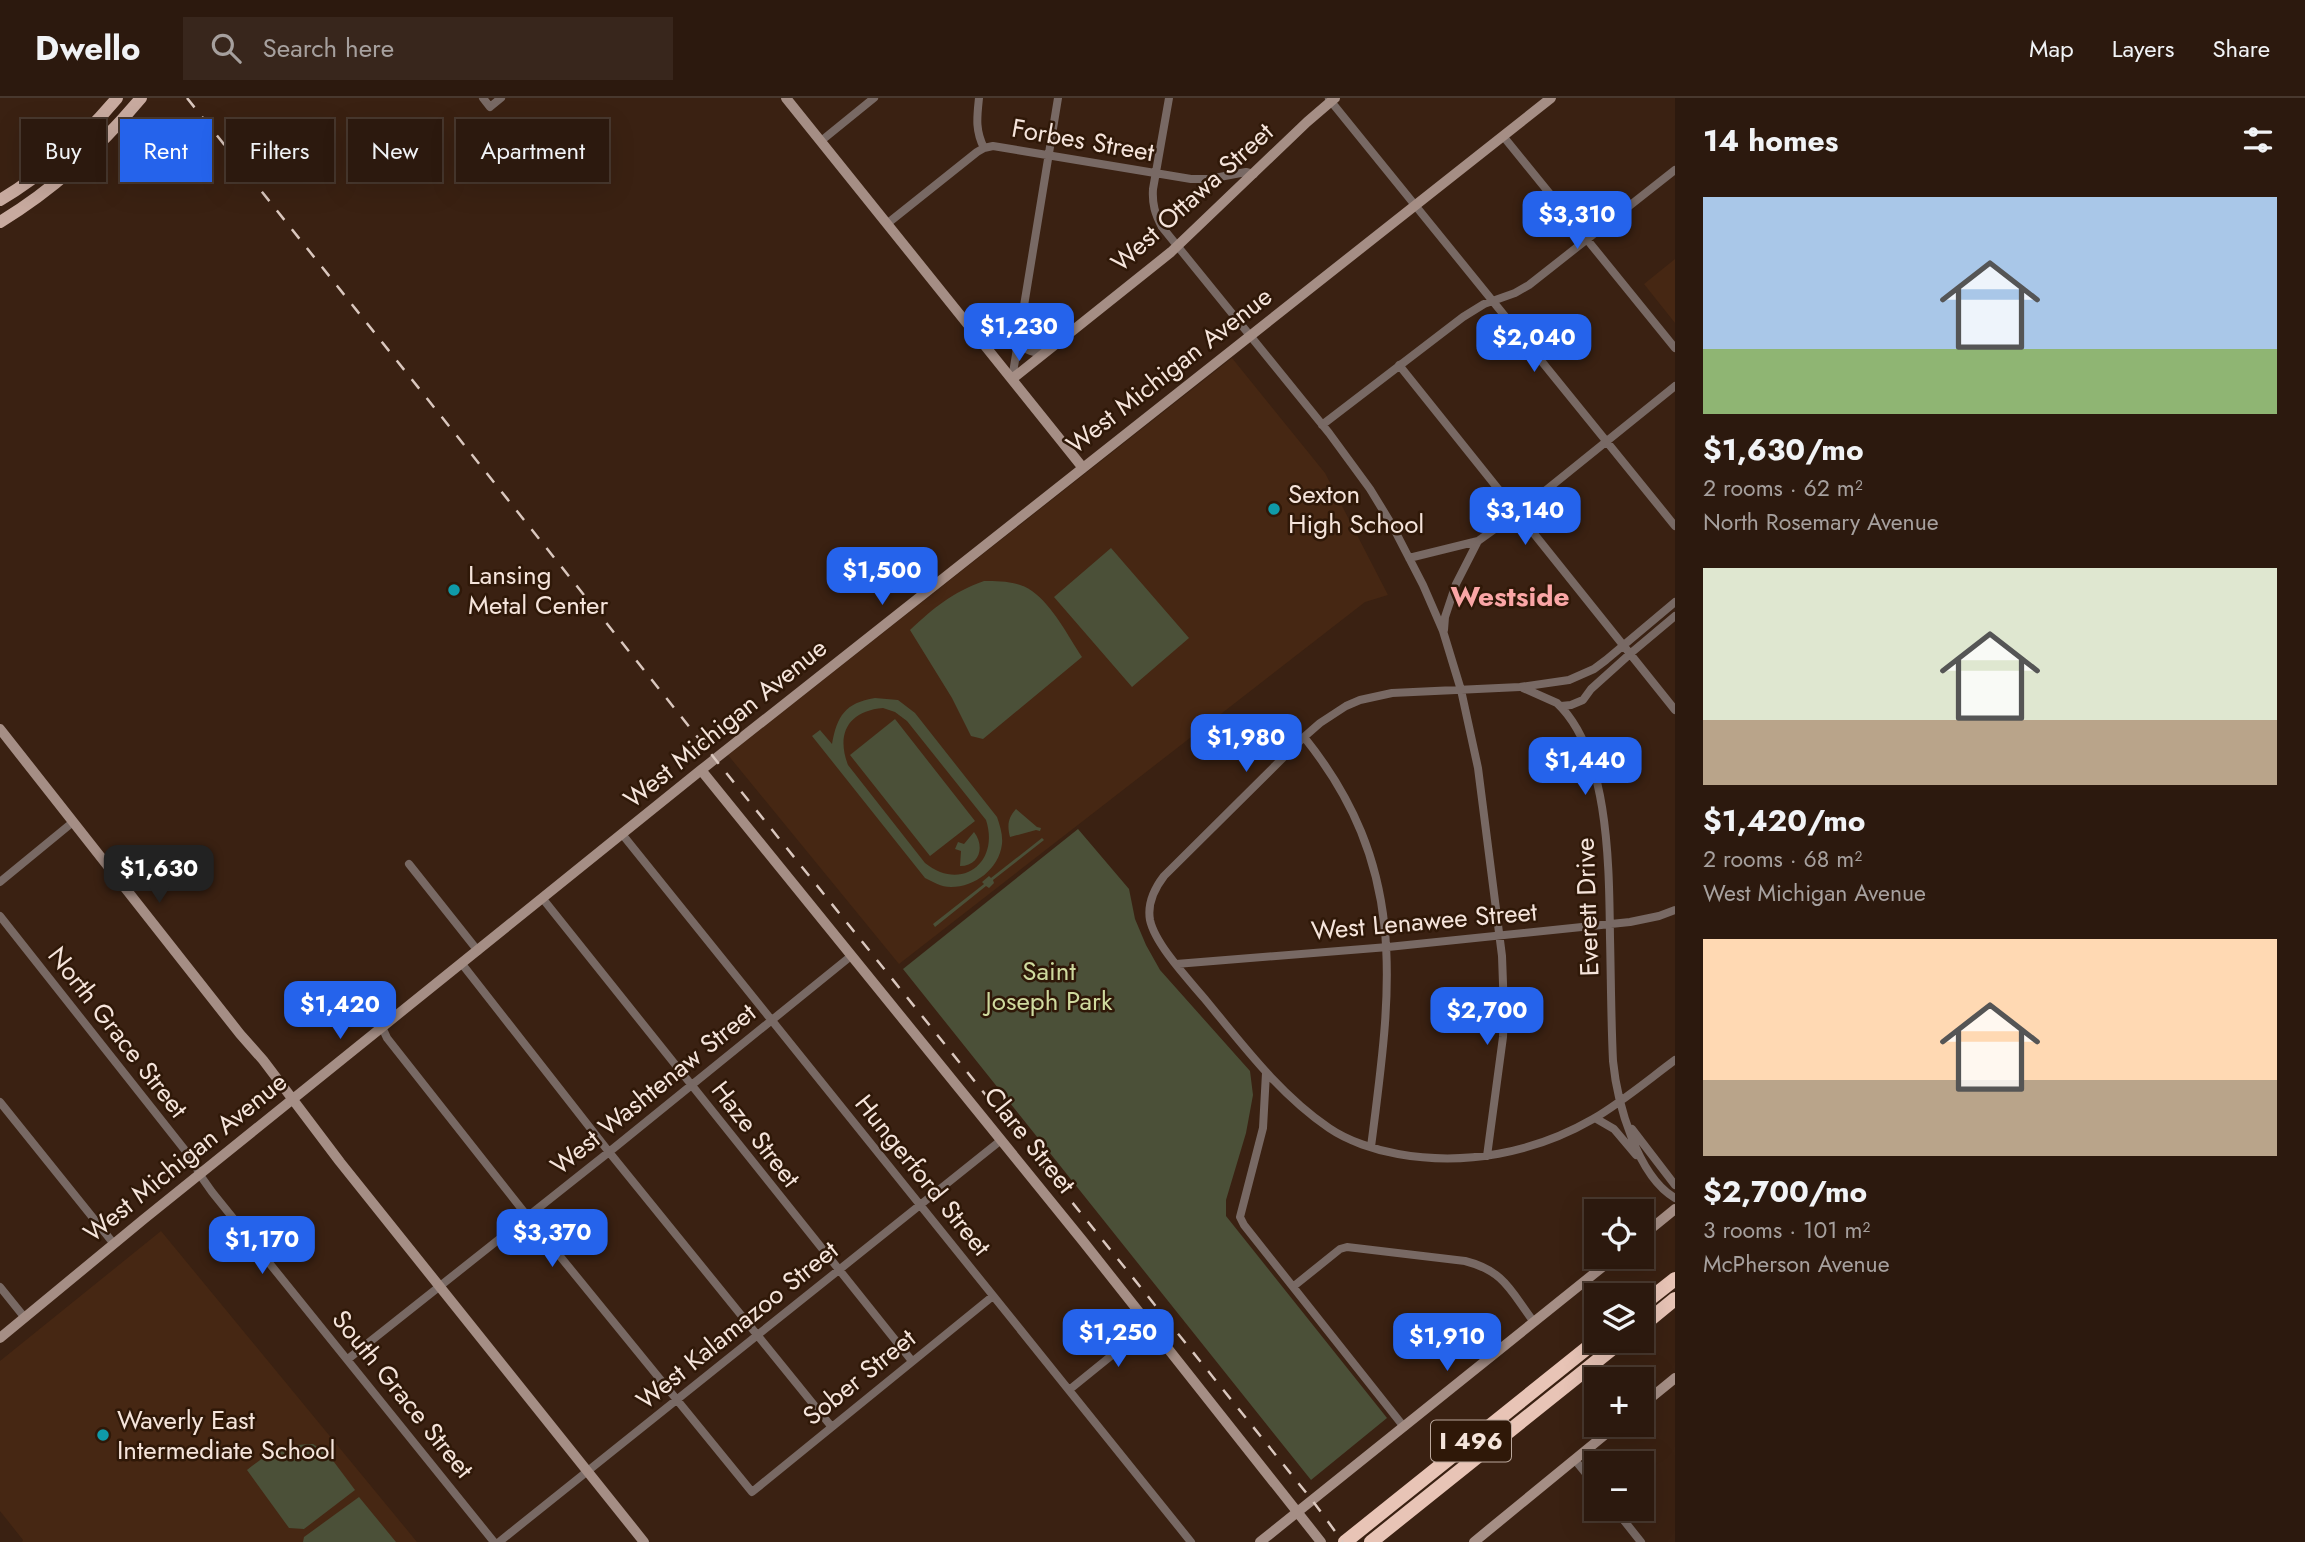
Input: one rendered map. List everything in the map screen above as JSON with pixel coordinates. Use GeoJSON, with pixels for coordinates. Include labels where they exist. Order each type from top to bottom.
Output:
{"type":"FeatureCollection","features":[{"type":"Feature","properties":{"kind":"highway"},"geometry":{"type":"LineString","coordinates":[[1654,1296],[1675,1279]]}},
{"type":"Feature","properties":{"kind":"highway"},"geometry":{"type":"LineString","coordinates":[[1654,1316],[1675,1299]]}},
{"type":"Feature","properties":{"kind":"highway","name":"I 496"},"geometry":{"type":"LineString","coordinates":[[1345,1542],[1584,1350]]}},
{"type":"Feature","properties":{"kind":"highway","name":"I 496"},"geometry":{"type":"LineString","coordinates":[[1371,1542],[1607,1353]]}},
{"type":"Feature","properties":{"kind":"highway"},"geometry":{"type":"LineString","coordinates":[[1333,1542],[1469,1443]]}},
{"type":"Feature","properties":{"kind":"main road"},"geometry":{"type":"LineString","coordinates":[[0,200],[58,158],[117,98]]}},
{"type":"Feature","properties":{"kind":"main road"},"geometry":{"type":"LineString","coordinates":[[0,222],[66,176],[109,136],[142,98]]}},
{"type":"Feature","properties":{"kind":"street"},"geometry":{"type":"LineString","coordinates":[[483,98],[490,107],[500,98]]}},
{"type":"Feature","properties":{"kind":"street"},"geometry":{"type":"LineString","coordinates":[[786,98],[1083,468]]}},
{"type":"Feature","properties":{"kind":"street"},"geometry":{"type":"LineString","coordinates":[[821,141],[874,98]]}},
{"type":"Feature","properties":{"kind":"street"},"geometry":{"type":"LineString","coordinates":[[979,98],[976,120],[984,148]]}},
{"type":"Feature","properties":{"kind":"street"},"geometry":{"type":"LineString","coordinates":[[1012,379],[1058,98]]}},
{"type":"Feature","properties":{"kind":"street"},"geometry":{"type":"LineString","coordinates":[[1169,98],[1155,173],[1152,201],[1155,215],[1370,489],[1409,558],[1443,631],[1461,690],[1478,768],[1499,936],[1504,1011],[1487,1156]]}},
{"type":"Feature","properties":{"kind":"street","name":"West Michigan Avenue"},"geometry":{"type":"LineString","coordinates":[[0,1338],[701,770],[1551,98]]}},
{"type":"Feature","properties":{"kind":"street"},"geometry":{"type":"LineString","coordinates":[[1331,99],[1675,526]]}},
{"type":"Feature","properties":{"kind":"street","name":"West Ottawa Street"},"geometry":{"type":"LineString","coordinates":[[1012,379],[1178,246],[1331,99]]}},
{"type":"Feature","properties":{"kind":"street"},"geometry":{"type":"LineString","coordinates":[[1503,136],[1675,348]]}},
{"type":"Feature","properties":{"kind":"street","name":"Forbes Street"},"geometry":{"type":"LineString","coordinates":[[888,223],[984,148],[993,146],[1191,179],[1209,179],[1246,172],[1254,174]]}},
{"type":"Feature","properties":{"kind":"street"},"geometry":{"type":"LineString","coordinates":[[1322,425],[1453,323],[1484,304],[1529,285],[1675,170]]}},
{"type":"Feature","properties":{"kind":"street"},"geometry":{"type":"LineString","coordinates":[[1019,337],[1021,345],[1027,351],[1044,354]]}},
{"type":"Feature","properties":{"kind":"street"},"geometry":{"type":"LineString","coordinates":[[1399,365],[1675,710]]}},
{"type":"Feature","properties":{"kind":"street"},"geometry":{"type":"LineString","coordinates":[[1409,558],[1478,541],[1517,513],[1675,386]]}},
{"type":"Feature","properties":{"kind":"street"},"geometry":{"type":"LineString","coordinates":[[1443,631],[1456,584],[1478,541]]}},
{"type":"Feature","properties":{"kind":"street"},"geometry":{"type":"LineString","coordinates":[[1520,687],[1561,706],[1583,700],[1627,649],[1675,601]]}},
{"type":"Feature","properties":{"kind":"street"},"geometry":{"type":"LineString","coordinates":[[1675,616],[1581,677],[1559,683],[1520,687],[1381,694],[1360,700],[1333,714],[1304,737],[1164,876],[1152,893],[1150,902],[1150,921],[1176,964],[1266,1073],[1296,1103],[1330,1129],[1371,1147],[1427,1158],[1487,1156],[1535,1144],[1571,1131],[1595,1118],[1675,1060]]}},
{"type":"Feature","properties":{"kind":"street","name":"Everett Drive"},"geometry":{"type":"LineString","coordinates":[[1561,706],[1580,733],[1599,793],[1608,854],[1612,1061],[1620,1101],[1645,1165],[1666,1192],[1675,1198]]}},
{"type":"Feature","properties":{"kind":"street"},"geometry":{"type":"LineString","coordinates":[[0,729],[644,1542]]}},
{"type":"Feature","properties":{"kind":"street"},"geometry":{"type":"LineString","coordinates":[[1304,737],[1325,762],[1350,805],[1360,826],[1380,889],[1388,947],[1388,994],[1371,1147]]}},
{"type":"Feature","properties":{"kind":"street","name":"Clare Street"},"geometry":{"type":"LineString","coordinates":[[701,770],[1082,1240],[1321,1542]]}},
{"type":"Feature","properties":{"kind":"street"},"geometry":{"type":"LineString","coordinates":[[0,883],[73,822]]}},
{"type":"Feature","properties":{"kind":"street","name":"Hungerford Street"},"geometry":{"type":"LineString","coordinates":[[622,834],[1191,1542]]}},
{"type":"Feature","properties":{"kind":"street"},"geometry":{"type":"LineString","coordinates":[[409,864],[478,951]]}},
{"type":"Feature","properties":{"kind":"street","name":"Haze Street"},"geometry":{"type":"LineString","coordinates":[[543,899],[912,1361]]}},
{"type":"Feature","properties":{"kind":"street","name":"West Lenawee Street"},"geometry":{"type":"LineString","coordinates":[[1176,964],[1388,947],[1610,924],[1642,920],[1675,909]]}},
{"type":"Feature","properties":{"kind":"street","name":"North Grace Street"},"geometry":{"type":"LineString","coordinates":[[0,916],[192,1159],[200,1175]]}},
{"type":"Feature","properties":{"kind":"street","name":"West Washtenaw Street"},"geometry":{"type":"LineString","coordinates":[[348,1359],[851,956]]}},
{"type":"Feature","properties":{"kind":"street"},"geometry":{"type":"LineString","coordinates":[[462,964],[609,1152],[831,1426]]}},
{"type":"Feature","properties":{"kind":"street"},"geometry":{"type":"LineString","coordinates":[[382,1027],[387,1038],[528,1217],[676,1400]]}},
{"type":"Feature","properties":{"kind":"street"},"geometry":{"type":"LineString","coordinates":[[1266,1073],[1263,1128],[1240,1217],[1404,1427]]}},
{"type":"Feature","properties":{"kind":"street"},"geometry":{"type":"LineString","coordinates":[[0,1102],[114,1244]]}},
{"type":"Feature","properties":{"kind":"street","name":"Everett Drive"},"geometry":{"type":"LineString","coordinates":[[1625,1117],[1675,1185]]}},
{"type":"Feature","properties":{"kind":"street"},"geometry":{"type":"LineString","coordinates":[[1595,1118],[1614,1129],[1645,1165]]}},
{"type":"Feature","properties":{"kind":"street","name":"West Kalamazoo Street"},"geometry":{"type":"LineString","coordinates":[[497,1542],[1000,1141]]}},
{"type":"Feature","properties":{"kind":"street","name":"South Grace Street"},"geometry":{"type":"LineString","coordinates":[[200,1175],[497,1542]]}},
{"type":"Feature","properties":{"kind":"street"},"geometry":{"type":"LineString","coordinates":[[1654,1226],[1675,1209]]}},
{"type":"Feature","properties":{"kind":"street"},"geometry":{"type":"LineString","coordinates":[[1294,1286],[1340,1249],[1347,1247],[1465,1261],[1484,1265],[1494,1271],[1534,1322]]}},
{"type":"Feature","properties":{"kind":"street"},"geometry":{"type":"LineString","coordinates":[[1260,1542],[1600,1269]]}},
{"type":"Feature","properties":{"kind":"street"},"geometry":{"type":"LineString","coordinates":[[0,1287],[25,1318]]}},
{"type":"Feature","properties":{"kind":"street","name":"Sober Street"},"geometry":{"type":"LineString","coordinates":[[676,1400],[752,1492],[993,1296]]}},
{"type":"Feature","properties":{"kind":"street"},"geometry":{"type":"LineString","coordinates":[[1069,1390],[1148,1326]]}},
{"type":"Feature","properties":{"kind":"street"},"geometry":{"type":"LineString","coordinates":[[1654,1395],[1675,1378]]}},
{"type":"Feature","properties":{"kind":"street"},"geometry":{"type":"LineString","coordinates":[[1474,1542],[1602,1437]]}},
{"type":"Feature","properties":{"kind":"street"},"geometry":{"type":"LineString","coordinates":[[1575,1460],[1584,1471]]}},
{"type":"Feature","properties":{"kind":"street"},"geometry":{"type":"LineString","coordinates":[[1624,1521],[1641,1542]]}},
{"type":"Feature","properties":{"kind":"shaded area"},"geometry":{"type":"Polygon","coordinates":[[[1675,259],[1675,323],[1644,284],[1675,259]]]}},
{"type":"Feature","properties":{"kind":"shaded area"},"geometry":{"type":"Polygon","coordinates":[[[1232,358],[1325,473],[1388,595],[1365,602],[899,964],[728,755],[1232,358]]]}},
{"type":"Feature","properties":{"kind":"shaded area"},"geometry":{"type":"Polygon","coordinates":[[[161,1231],[417,1542],[22,1542],[0,1511],[0,1361],[161,1231]]]}},
{"type":"Feature","properties":{"kind":"green space"},"geometry":{"type":"Polygon","coordinates":[[[1111,548],[1189,638],[1132,687],[1054,597],[1111,548]]]}},
{"type":"Feature","properties":{"kind":"green space"},"geometry":{"type":"Polygon","coordinates":[[[984,581],[1015,583],[1040,597],[1082,657],[983,739],[971,736],[952,698],[910,630],[944,601],[984,581]]]}},
{"type":"Feature","properties":{"kind":"green space"},"geometry":{"type":"Polygon","coordinates":[[[865,700],[898,700],[915,713],[997,817],[1002,837],[1000,853],[991,869],[977,880],[951,887],[925,878],[812,736],[820,730],[832,744],[844,712],[865,700]],[[883,708],[871,710],[853,719],[843,743],[848,765],[925,863],[952,875],[964,873],[982,860],[987,849],[989,835],[986,820],[907,721],[895,712],[883,708]]]}},
{"type":"Feature","properties":{"kind":"green space"},"geometry":{"type":"Polygon","coordinates":[[[895,719],[975,821],[930,856],[850,755],[895,719]]]}},
{"type":"Feature","properties":{"kind":"green space"},"geometry":{"type":"Polygon","coordinates":[[[1016,809],[1041,828],[1040,831],[1010,837],[1009,822],[1016,809]]]}},
{"type":"Feature","properties":{"kind":"green space","name":"Saint Joseph Park"},"geometry":{"type":"Polygon","coordinates":[[[1078,829],[1129,889],[1135,919],[1160,970],[1250,1071],[1253,1095],[1246,1133],[1226,1200],[1226,1216],[1387,1418],[1311,1480],[903,969],[1078,829]]]}},
{"type":"Feature","properties":{"kind":"green space"},"geometry":{"type":"Polygon","coordinates":[[[974,832],[979,843],[979,854],[972,863],[960,866],[961,851],[955,849],[958,842],[964,844],[974,832]]]}},
{"type":"Feature","properties":{"kind":"green space"},"geometry":{"type":"Polygon","coordinates":[[[1042,838],[1044,840],[993,880],[994,883],[989,888],[986,886],[935,927],[933,924],[984,884],[982,882],[989,876],[991,878],[1042,838]]]}},
{"type":"Feature","properties":{"kind":"green space"},"geometry":{"type":"Polygon","coordinates":[[[313,1444],[328,1454],[355,1490],[304,1529],[289,1528],[247,1470],[277,1450],[313,1444]]]}},
{"type":"Feature","properties":{"kind":"green space"},"geometry":{"type":"Polygon","coordinates":[[[359,1497],[396,1542],[303,1542],[304,1537],[359,1497]]]}},
{"type":"Feature","properties":{"kind":"railway"},"geometry":{"type":"LineString","coordinates":[[187,98],[1343,1542]]}},
{"type":"Feature","properties":{"kind":"place","name":"Sexton High School"},"geometry":{"type":"Point","coordinates":[1274,509]}},
{"type":"Feature","properties":{"kind":"place","name":"Lansing Metal Center"},"geometry":{"type":"Point","coordinates":[454,590]}},
{"type":"Feature","properties":{"kind":"place","name":"Waverly East Intermediate School"},"geometry":{"type":"Point","coordinates":[103,1435]}},
{"type":"Feature","properties":{"kind":"district","name":"Westside"},"geometry":{"type":"Point","coordinates":[1510,596]}}]}
